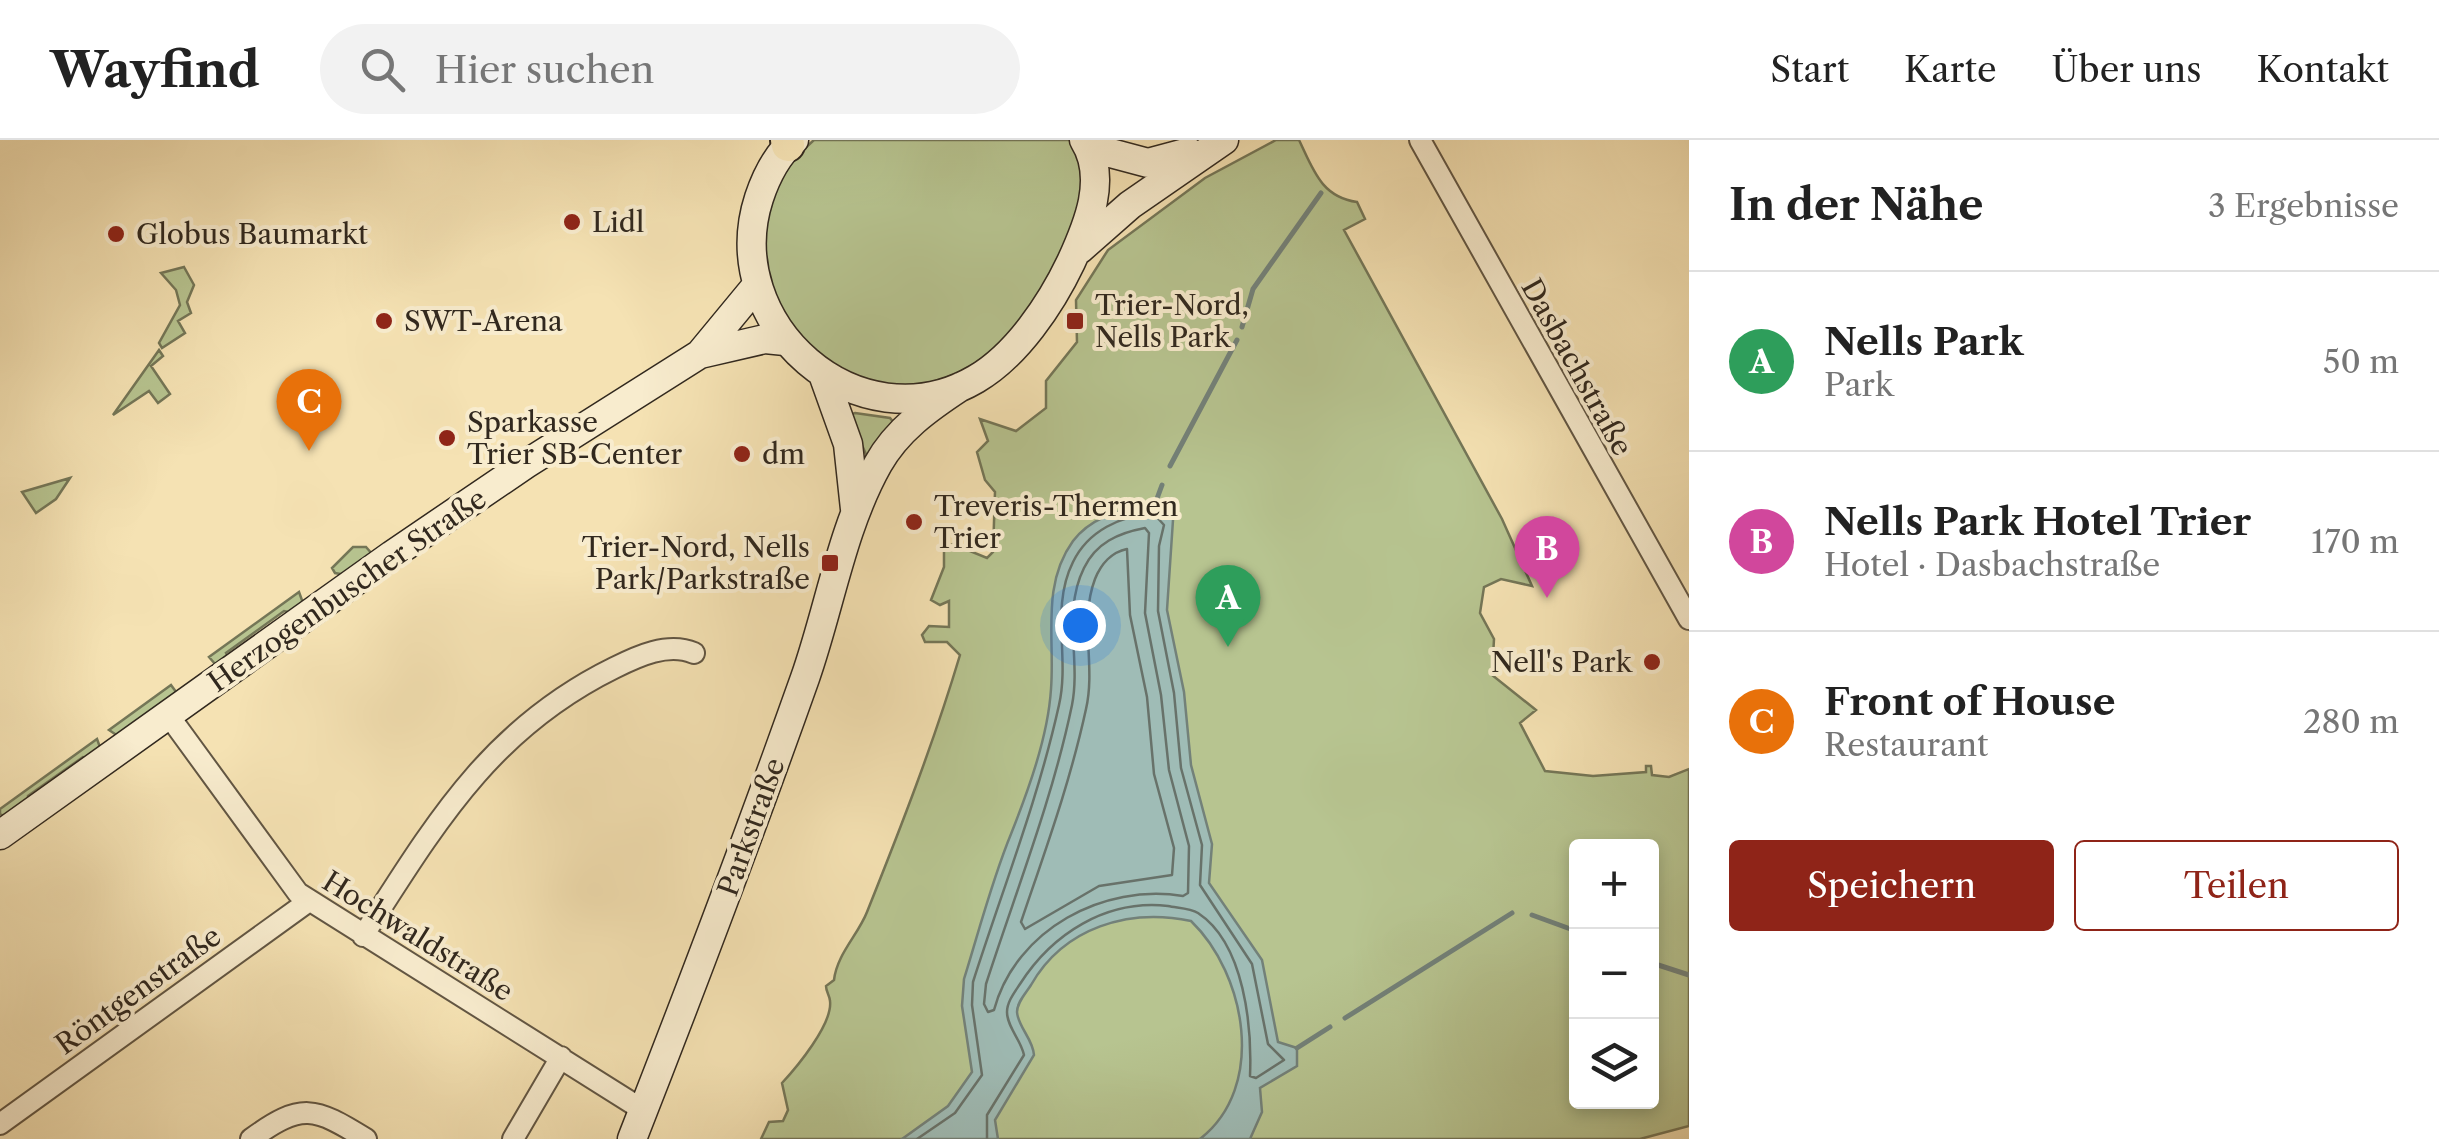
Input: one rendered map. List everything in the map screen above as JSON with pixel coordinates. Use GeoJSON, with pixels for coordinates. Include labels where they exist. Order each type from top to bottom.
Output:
{"type":"FeatureCollection","features":[{"type":"Feature","properties":{"kind":"main road"},"geometry":{"type":"LineString","coordinates":[[1075,253],[1095,189],[1086,144],[1148,163],[1224,140]]}},
{"type":"Feature","properties":{"kind":"main road"},"geometry":{"type":"LineString","coordinates":[[1075,253],[1130,205],[1224,140]]}},
{"type":"Feature","properties":{"kind":"main road"},"geometry":{"type":"LineString","coordinates":[[790,142],[764,186],[756,210],[752,250],[757,286],[768,316],[785,341],[824,377],[883,396],[934,395],[960,387]]}},
{"type":"Feature","properties":{"kind":"main road","name":"Parkstraße"},"geometry":{"type":"LineString","coordinates":[[632,1139],[799,694],[855,511],[893,441],[923,411],[992,368],[1018,342],[1075,253]]}},
{"type":"Feature","properties":{"kind":"main road","name":"Herzogenbuscher Straße"},"geometry":{"type":"LineString","coordinates":[[0,836],[512,473],[700,354],[757,286]]}},
{"type":"Feature","properties":{"kind":"main road","name":"Herzogenbuscher Straße"},"geometry":{"type":"LineString","coordinates":[[700,354],[765,339],[785,341]]}},
{"type":"Feature","properties":{"kind":"main road","name":"Parkstraße"},"geometry":{"type":"LineString","coordinates":[[824,377],[848,444],[855,511]]}},
{"type":"Feature","properties":{"kind":"street","name":"Dasbachstraße"},"geometry":{"type":"LineString","coordinates":[[1420,140],[1689,620]]}},
{"type":"Feature","properties":{"kind":"street"},"geometry":{"type":"LineString","coordinates":[[363,936],[452,800],[520,727],[580,685],[632,659],[670,649],[694,653]]}},
{"type":"Feature","properties":{"kind":"street","name":"Hochwaldstraße"},"geometry":{"type":"LineString","coordinates":[[169,716],[290,884],[309,901],[644,1110]]}},
{"type":"Feature","properties":{"kind":"street","name":"Röntgenstraße"},"geometry":{"type":"LineString","coordinates":[[0,1124],[309,901]]}},
{"type":"Feature","properties":{"kind":"street"},"geometry":{"type":"LineString","coordinates":[[514,1139],[561,1058]]}},
{"type":"Feature","properties":{"kind":"street"},"geometry":{"type":"LineString","coordinates":[[251,1139],[281,1118],[309,1112],[331,1118],[366,1139]]}},
{"type":"Feature","properties":{"kind":"green space"},"geometry":{"type":"Polygon","coordinates":[[[814,140],[1071,140],[1082,169],[1078,212],[1052,277],[1007,337],[951,376],[895,385],[844,371],[802,338],[774,293],[764,241],[776,188],[814,140]]]}},
{"type":"Feature","properties":{"kind":"green space"},"geometry":{"type":"Polygon","coordinates":[[[1276,140],[1299,140],[1327,188],[1357,202],[1365,219],[1344,230],[1502,519],[1532,586],[1501,579],[1484,587],[1480,613],[1494,639],[1492,675],[1536,710],[1520,723],[1545,771],[1593,776],[1646,772],[1646,766],[1651,766],[1652,775],[1669,777],[1689,769],[1689,1126],[1640,1139],[761,1139],[769,1122],[783,1121],[788,1110],[782,1083],[826,1021],[830,1001],[826,986],[834,980],[839,962],[867,912],[950,688],[960,655],[947,642],[925,642],[922,635],[929,626],[949,627],[949,601],[940,605],[931,600],[944,567],[944,548],[953,544],[987,558],[993,552],[995,492],[985,480],[977,452],[988,441],[980,419],[1016,431],[1046,408],[1046,381],[1077,342],[1076,300],[1108,250],[1205,178],[1276,140]]]}},
{"type":"Feature","properties":{"kind":"green space"},"geometry":{"type":"Polygon","coordinates":[[[184,267],[194,285],[187,302],[191,313],[178,321],[185,333],[162,348],[159,343],[180,305],[176,290],[161,273],[184,267]]]}},
{"type":"Feature","properties":{"kind":"green space"},"geometry":{"type":"Polygon","coordinates":[[[159,350],[163,356],[151,366],[170,394],[158,403],[149,391],[113,415],[159,350]]]}},
{"type":"Feature","properties":{"kind":"green space"},"geometry":{"type":"Polygon","coordinates":[[[849,415],[890,418],[898,428],[868,459],[849,415]]]}},
{"type":"Feature","properties":{"kind":"green space"},"geometry":{"type":"Polygon","coordinates":[[[70,478],[56,499],[36,513],[22,492],[70,478]]]}},
{"type":"Feature","properties":{"kind":"green space"},"geometry":{"type":"Polygon","coordinates":[[[353,547],[366,547],[373,555],[346,575],[335,573],[332,568],[353,547]]]}},
{"type":"Feature","properties":{"kind":"green space"},"geometry":{"type":"Polygon","coordinates":[[[299,592],[303,603],[294,613],[284,611],[226,653],[230,661],[216,665],[209,657],[299,592]]]}},
{"type":"Feature","properties":{"kind":"green space"},"geometry":{"type":"Polygon","coordinates":[[[171,685],[179,696],[118,736],[109,730],[171,685]]]}},
{"type":"Feature","properties":{"kind":"green space"},"geometry":{"type":"Polygon","coordinates":[[[97,739],[101,750],[93,759],[83,757],[28,796],[28,806],[4,816],[0,814],[0,809],[97,739]]]}},
{"type":"Feature","properties":{"kind":"water"},"geometry":{"type":"Polygon","coordinates":[[[1146,504],[1167,507],[1173,520],[1167,610],[1184,692],[1191,765],[1212,844],[1209,883],[1262,960],[1278,1042],[1297,1048],[1297,1066],[1260,1088],[1262,1112],[1250,1139],[1200,1139],[1221,1117],[1235,1090],[1241,1061],[1236,1000],[1210,943],[1191,921],[1144,917],[1122,920],[1100,926],[1061,949],[1020,1001],[1018,1017],[1034,1055],[995,1120],[998,1139],[902,1139],[948,1106],[972,1072],[962,1006],[964,979],[1042,745],[1051,689],[1053,594],[1063,558],[1088,526],[1146,504]]]}},
{"type":"Feature","properties":{"kind":"waterway"},"geometry":{"type":"LineString","coordinates":[[1242,327],[1253,289],[1321,193]]}},
{"type":"Feature","properties":{"kind":"waterway"},"geometry":{"type":"LineString","coordinates":[[1170,466],[1237,340]]}},
{"type":"Feature","properties":{"kind":"waterway"},"geometry":{"type":"LineString","coordinates":[[1155,504],[1162,485]]}},
{"type":"Feature","properties":{"kind":"waterway"},"geometry":{"type":"LineString","coordinates":[[1345,1018],[1512,913]]}},
{"type":"Feature","properties":{"kind":"waterway"},"geometry":{"type":"LineString","coordinates":[[1532,915],[1570,929]]}},
{"type":"Feature","properties":{"kind":"waterway"},"geometry":{"type":"LineString","coordinates":[[1659,965],[1689,975]]}},
{"type":"Feature","properties":{"kind":"waterway"},"geometry":{"type":"LineString","coordinates":[[1297,1048],[1330,1027]]}},
{"type":"Feature","properties":{"kind":"place","name":"Lidl"},"geometry":{"type":"Point","coordinates":[572,222]}},
{"type":"Feature","properties":{"kind":"place","name":"Globus Baumarkt"},"geometry":{"type":"Point","coordinates":[116,234]}},
{"type":"Feature","properties":{"kind":"place","name":"SWT-Arena"},"geometry":{"type":"Point","coordinates":[384,321]}},
{"type":"Feature","properties":{"kind":"place","name":"Trier-Nord, Nells Park"},"geometry":{"type":"Point","coordinates":[1075,321]}},
{"type":"Feature","properties":{"kind":"place","name":"Sparkasse Trier SB-Center"},"geometry":{"type":"Point","coordinates":[447,438]}},
{"type":"Feature","properties":{"kind":"place","name":"Front of House"},"geometry":{"type":"Point","coordinates":[309,451]}},
{"type":"Feature","properties":{"kind":"place","name":"dm"},"geometry":{"type":"Point","coordinates":[742,454]}},
{"type":"Feature","properties":{"kind":"place","name":"Treveris-Thermen Trier"},"geometry":{"type":"Point","coordinates":[914,522]}},
{"type":"Feature","properties":{"kind":"place","name":"Trier-Nord, Nells Park/Parkstraße"},"geometry":{"type":"Point","coordinates":[830,563]}},
{"type":"Feature","properties":{"kind":"place","name":"Nells Park Hotel Trier"},"geometry":{"type":"Point","coordinates":[1547,598]}},
{"type":"Feature","properties":{"kind":"place","name":"Nells Park"},"geometry":{"type":"Point","coordinates":[1228,647]}},
{"type":"Feature","properties":{"kind":"place","name":"Nell's Park"},"geometry":{"type":"Point","coordinates":[1652,662]}}]}
